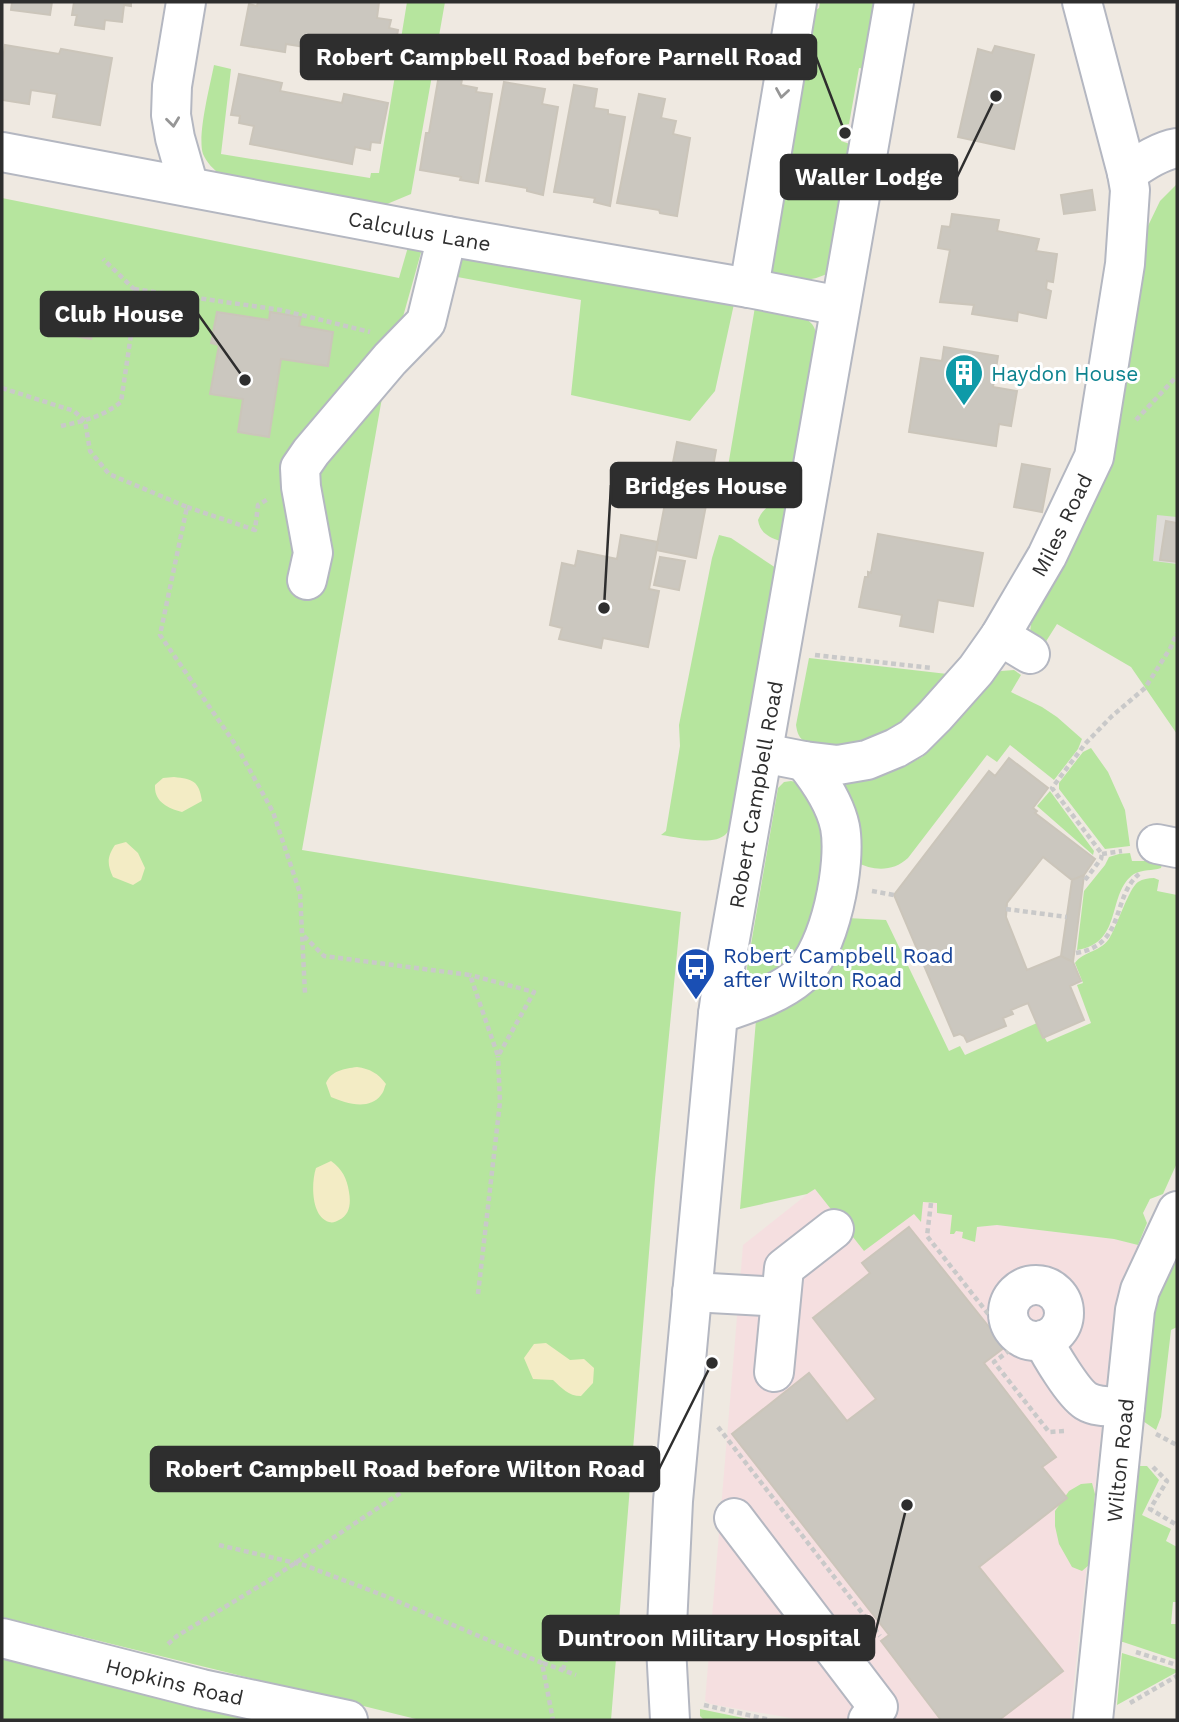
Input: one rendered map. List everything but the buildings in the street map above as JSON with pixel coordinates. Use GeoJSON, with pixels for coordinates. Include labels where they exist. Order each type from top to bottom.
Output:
{"type":"FeatureCollection","features":[{"type":"Feature","properties":{"kind":"street"},"geometry":{"type":"LineString","coordinates":[[186,2],[171,115],[189,187]]}},
{"type":"Feature","properties":{"kind":"street"},"geometry":{"type":"LineString","coordinates":[[749,288],[797,2]]}},
{"type":"Feature","properties":{"kind":"street","name":"Robert Campbell Road"},"geometry":{"type":"LineString","coordinates":[[683,1712],[666,1659],[669,1568],[675,1475],[718,1014],[894,2]]}},
{"type":"Feature","properties":{"kind":"street","name":"Miles Road"},"geometry":{"type":"LineString","coordinates":[[763,753],[831,765],[855,763],[886,752],[913,738],[975,670],[1015,645],[1047,556],[1094,457],[1125,264],[1130,190],[1082,2]]}},
{"type":"Feature","properties":{"kind":"street"},"geometry":{"type":"LineString","coordinates":[[1127,173],[1144,162],[1177,148]]}},
{"type":"Feature","properties":{"kind":"street","name":"Calculus Lane"},"geometry":{"type":"LineString","coordinates":[[2,152],[446,236],[840,306]]}},
{"type":"Feature","properties":{"kind":"street"},"geometry":{"type":"LineString","coordinates":[[307,580],[313,553],[300,486],[300,468],[390,359],[426,323],[446,236]]}},
{"type":"Feature","properties":{"kind":"street"},"geometry":{"type":"LineString","coordinates":[[718,1014],[762,998],[791,982],[808,968],[824,939],[840,866],[841,837],[837,816],[829,797],[804,761]]}},
{"type":"Feature","properties":{"kind":"street","name":"Wilton Road"},"geometry":{"type":"LineString","coordinates":[[1108,1714],[1125,1407],[1137,1298],[1177,1211]]}},
{"type":"Feature","properties":{"kind":"street"},"geometry":{"type":"LineString","coordinates":[[774,1372],[784,1268],[834,1229]]}},
{"type":"Feature","properties":{"kind":"street"},"geometry":{"type":"LineString","coordinates":[[692,1292],[780,1297]]}},
{"type":"Feature","properties":{"kind":"street"},"geometry":{"type":"LineString","coordinates":[[1043,1340],[1051,1357],[1083,1399],[1094,1404],[1125,1407]]}},
{"type":"Feature","properties":{"kind":"street"},"geometry":{"type":"LineString","coordinates":[[734,1518],[878,1707],[868,1720]]}},
{"type":"Feature","properties":{"kind":"street","name":"Hopkins Road"},"geometry":{"type":"LineString","coordinates":[[2,1638],[202,1689],[348,1720]]}},
{"type":"Feature","properties":{"kind":"path"},"geometry":{"type":"LineString","coordinates":[[103,259],[134,289],[281,310],[408,341]]}},
{"type":"Feature","properties":{"kind":"path"},"geometry":{"type":"LineString","coordinates":[[61,426],[108,412],[121,402],[136,301],[134,289]]}},
{"type":"Feature","properties":{"kind":"path"},"geometry":{"type":"LineString","coordinates":[[2,388],[74,411],[85,421],[90,451],[109,474],[187,507],[255,530],[258,505],[276,493]]}},
{"type":"Feature","properties":{"kind":"path"},"geometry":{"type":"LineString","coordinates":[[187,507],[160,635],[237,747],[273,812],[300,893],[305,993]]}},
{"type":"Feature","properties":{"kind":"path"},"geometry":{"type":"LineString","coordinates":[[1102,854],[1052,788],[1085,744],[1145,688],[1177,633]]}},
{"type":"Feature","properties":{"kind":"path"},"geometry":{"type":"LineString","coordinates":[[804,654],[932,668]]}},
{"type":"Feature","properties":{"kind":"path"},"geometry":{"type":"LineString","coordinates":[[1102,854],[1152,853]]}},
{"type":"Feature","properties":{"kind":"path"},"geometry":{"type":"LineString","coordinates":[[1076,953],[1094,947],[1108,936],[1131,882],[1152,853]]}},
{"type":"Feature","properties":{"kind":"path"},"geometry":{"type":"LineString","coordinates":[[1085,880],[1102,854]]}},
{"type":"Feature","properties":{"kind":"path"},"geometry":{"type":"LineString","coordinates":[[1006,909],[1067,917]]}},
{"type":"Feature","properties":{"kind":"path"},"geometry":{"type":"LineString","coordinates":[[303,935],[324,956],[470,975],[534,992],[498,1056]]}},
{"type":"Feature","properties":{"kind":"path"},"geometry":{"type":"LineString","coordinates":[[470,975],[498,1056],[500,1102],[478,1294]]}},
{"type":"Feature","properties":{"kind":"path"},"geometry":{"type":"LineString","coordinates":[[931,1203],[927,1236],[1014,1347],[995,1362],[1049,1432],[1077,1431]]}},
{"type":"Feature","properties":{"kind":"path"},"geometry":{"type":"LineString","coordinates":[[718,1427],[880,1636]]}},
{"type":"Feature","properties":{"kind":"path"},"geometry":{"type":"LineString","coordinates":[[135,1672],[177,1636],[220,1612],[402,1492]]}},
{"type":"Feature","properties":{"kind":"path"},"geometry":{"type":"LineString","coordinates":[[219,1545],[295,1563],[385,1596],[576,1675]]}},
{"type":"Feature","properties":{"kind":"path"},"geometry":{"type":"LineString","coordinates":[[563,1670],[570,1640]]}},
{"type":"Feature","properties":{"kind":"path"},"geometry":{"type":"LineString","coordinates":[[542,1663],[553,1720]]}},
{"type":"Feature","properties":{"kind":"path"},"geometry":{"type":"LineString","coordinates":[[1108,1714],[1177,1676]]}},
{"type":"Feature","properties":{"kind":"path"},"geometry":{"type":"LineString","coordinates":[[683,1712],[770,1720]]}},
{"type":"Feature","properties":{"kind":"shaded area"},"geometry":{"type":"Polygon","coordinates":[[[1157,515],[1177,517],[1177,564],[1153,561],[1157,515]]]}},
{"type":"Feature","properties":{"kind":"shaded area"},"geometry":{"type":"Polygon","coordinates":[[[815,1188],[914,1214],[920,1221],[922,1202],[938,1203],[953,1215],[956,1231],[963,1232],[975,1242],[977,1227],[997,1225],[1114,1239],[1138,1245],[1114,1313],[1070,1720],[802,1720],[705,1701],[743,1245],[815,1188]]]}},
{"type":"Feature","properties":{"kind":"green space"},"geometry":{"type":"Polygon","coordinates":[[[407,2],[445,2],[411,194],[387,204],[221,175],[208,163],[203,154],[202,135],[214,65],[231,69],[221,154],[370,178],[371,173],[379,173],[407,2]]]}},
{"type":"Feature","properties":{"kind":"green space"},"geometry":{"type":"Polygon","coordinates":[[[820,2],[877,2],[865,69],[859,68],[849,124],[843,125],[841,141],[853,145],[830,272],[800,280],[769,273],[803,19],[819,8],[820,2]]]}},
{"type":"Feature","properties":{"kind":"green space"},"geometry":{"type":"Polygon","coordinates":[[[1177,184],[1177,734],[1131,667],[1057,624],[1045,643],[1030,632],[1031,624],[1077,538],[1118,428],[1139,298],[1147,228],[1160,201],[1177,184]]]}},
{"type":"Feature","properties":{"kind":"green space"},"geometry":{"type":"Polygon","coordinates":[[[2,198],[399,278],[408,247],[422,249],[385,381],[302,850],[681,912],[655,1179],[611,1720],[420,1720],[2,1617],[2,198]]]}},
{"type":"Feature","properties":{"kind":"green space"},"geometry":{"type":"Polygon","coordinates":[[[462,257],[734,304],[715,391],[690,421],[571,395],[581,300],[452,276],[462,257]]]}},
{"type":"Feature","properties":{"kind":"green space"},"geometry":{"type":"Polygon","coordinates":[[[755,307],[794,314],[807,320],[814,328],[817,341],[793,470],[764,485],[724,490],[755,307]]]}},
{"type":"Feature","properties":{"kind":"green space"},"geometry":{"type":"Polygon","coordinates":[[[787,497],[790,501],[780,541],[766,534],[758,520],[766,508],[787,497]]]}},
{"type":"Feature","properties":{"kind":"green space"},"geometry":{"type":"Polygon","coordinates":[[[719,535],[731,538],[776,568],[735,819],[720,838],[704,841],[661,835],[666,831],[680,746],[679,725],[712,558],[719,535]]]}},
{"type":"Feature","properties":{"kind":"green space"},"geometry":{"type":"Polygon","coordinates":[[[809,658],[956,675],[917,718],[857,750],[806,747],[796,725],[809,658]]]}},
{"type":"Feature","properties":{"kind":"green space"},"geometry":{"type":"Polygon","coordinates":[[[1014,670],[1021,675],[1011,692],[1042,707],[1082,739],[1078,749],[1054,780],[1010,745],[997,762],[987,755],[902,863],[883,869],[856,862],[843,786],[848,782],[872,779],[922,757],[977,699],[996,674],[1014,670]]]}},
{"type":"Feature","properties":{"kind":"green space"},"geometry":{"type":"Polygon","coordinates":[[[1091,748],[1108,772],[1125,810],[1130,846],[1105,849],[1059,789],[1059,783],[1083,752],[1091,748]]]}},
{"type":"Feature","properties":{"kind":"green space"},"geometry":{"type":"Polygon","coordinates":[[[784,782],[800,783],[822,818],[826,850],[810,938],[793,965],[744,985],[778,788],[784,782]]]}},
{"type":"Feature","properties":{"kind":"green space"},"geometry":{"type":"Polygon","coordinates":[[[1050,791],[1094,851],[1093,855],[1037,806],[1050,791]]]}},
{"type":"Feature","properties":{"kind":"green space"},"geometry":{"type":"Polygon","coordinates":[[[1130,853],[1132,861],[1154,861],[1162,864],[1161,868],[1141,871],[1125,882],[1102,938],[1092,946],[1077,950],[1084,891],[1109,857],[1130,853]]]}},
{"type":"Feature","properties":{"kind":"green space"},"geometry":{"type":"Polygon","coordinates":[[[1142,880],[1159,880],[1157,891],[1177,895],[1177,1163],[1163,1194],[1150,1199],[1143,1213],[1147,1223],[1138,1245],[1114,1239],[997,1225],[977,1227],[975,1242],[962,1238],[963,1232],[950,1234],[952,1215],[937,1213],[937,1203],[923,1202],[921,1222],[914,1214],[864,1251],[815,1189],[807,1194],[740,1209],[756,1020],[847,918],[886,920],[949,1051],[960,1046],[965,1055],[1037,1023],[1047,1042],[1091,1023],[1077,985],[1083,983],[1075,963],[1107,942],[1134,886],[1142,880]]]}},
{"type":"Feature","properties":{"kind":"green space"},"geometry":{"type":"Polygon","coordinates":[[[1177,1250],[1177,1327],[1171,1330],[1161,1417],[1156,1430],[1140,1419],[1153,1313],[1177,1250]]]}},
{"type":"Feature","properties":{"kind":"green space"},"geometry":{"type":"Polygon","coordinates":[[[1147,1466],[1159,1480],[1142,1515],[1171,1529],[1166,1541],[1177,1547],[1177,1602],[1173,1602],[1171,1624],[1177,1624],[1177,1660],[1117,1642],[1134,1469],[1147,1466]]]}},
{"type":"Feature","properties":{"kind":"green space"},"geometry":{"type":"Polygon","coordinates":[[[1092,1483],[1095,1494],[1089,1565],[1082,1571],[1072,1567],[1059,1544],[1055,1511],[1069,1491],[1081,1484],[1092,1483]]]}},
{"type":"Feature","properties":{"kind":"green space"},"geometry":{"type":"Polygon","coordinates":[[[1122,1653],[1177,1670],[1177,1672],[1117,1705],[1122,1653]]]}},
{"type":"Feature","properties":{"kind":"green space"},"geometry":{"type":"Polygon","coordinates":[[[2,1656],[277,1720],[2,1720],[2,1656]]]}},
{"type":"Feature","properties":{"kind":"green space"},"geometry":{"type":"Polygon","coordinates":[[[700,1709],[753,1720],[704,1720],[700,1716],[700,1709]]]}},
{"type":"Feature","properties":{"kind":"sand"},"geometry":{"type":"Polygon","coordinates":[[[174,777],[194,782],[202,801],[182,812],[159,800],[155,785],[163,778],[174,777]]]}},
{"type":"Feature","properties":{"kind":"sand"},"geometry":{"type":"Polygon","coordinates":[[[126,842],[138,853],[145,868],[141,880],[133,885],[113,877],[109,864],[110,853],[115,845],[126,842]]]}},
{"type":"Feature","properties":{"kind":"sand"},"geometry":{"type":"Polygon","coordinates":[[[357,1067],[373,1072],[383,1080],[386,1084],[381,1095],[364,1104],[331,1097],[326,1083],[332,1075],[357,1067]]]}},
{"type":"Feature","properties":{"kind":"sand"},"geometry":{"type":"Polygon","coordinates":[[[331,1161],[345,1178],[350,1200],[345,1215],[339,1220],[329,1222],[323,1219],[316,1207],[313,1182],[316,1168],[331,1161]]]}},
{"type":"Feature","properties":{"kind":"sand"},"geometry":{"type":"Polygon","coordinates":[[[546,1343],[570,1360],[584,1359],[594,1368],[593,1383],[581,1396],[562,1389],[553,1380],[533,1379],[524,1358],[534,1344],[546,1343]]]}},
{"type":"Feature","properties":{"kind":"place","name":"Waller Lodge"},"geometry":{"type":"Point","coordinates":[996,96]}},
{"type":"Feature","properties":{"kind":"place","name":"Robert Campbell Road before Parnell Road"},"geometry":{"type":"Point","coordinates":[845,133]}},
{"type":"Feature","properties":{"kind":"place","name":"Club House"},"geometry":{"type":"Point","coordinates":[245,380]}},
{"type":"Feature","properties":{"kind":"place","name":"Haydon House"},"geometry":{"type":"Point","coordinates":[964,407]}},
{"type":"Feature","properties":{"kind":"place","name":"Bridges House"},"geometry":{"type":"Point","coordinates":[604,608]}},
{"type":"Feature","properties":{"kind":"place","name":"Robert Campbell Road after Wilton Road"},"geometry":{"type":"Point","coordinates":[696,1001]}},
{"type":"Feature","properties":{"kind":"place","name":"Robert Campbell Road before Wilton Road"},"geometry":{"type":"Point","coordinates":[712,1363]}},
{"type":"Feature","properties":{"kind":"place","name":"Duntroon Military Hospital"},"geometry":{"type":"Point","coordinates":[907,1505]}}]}
